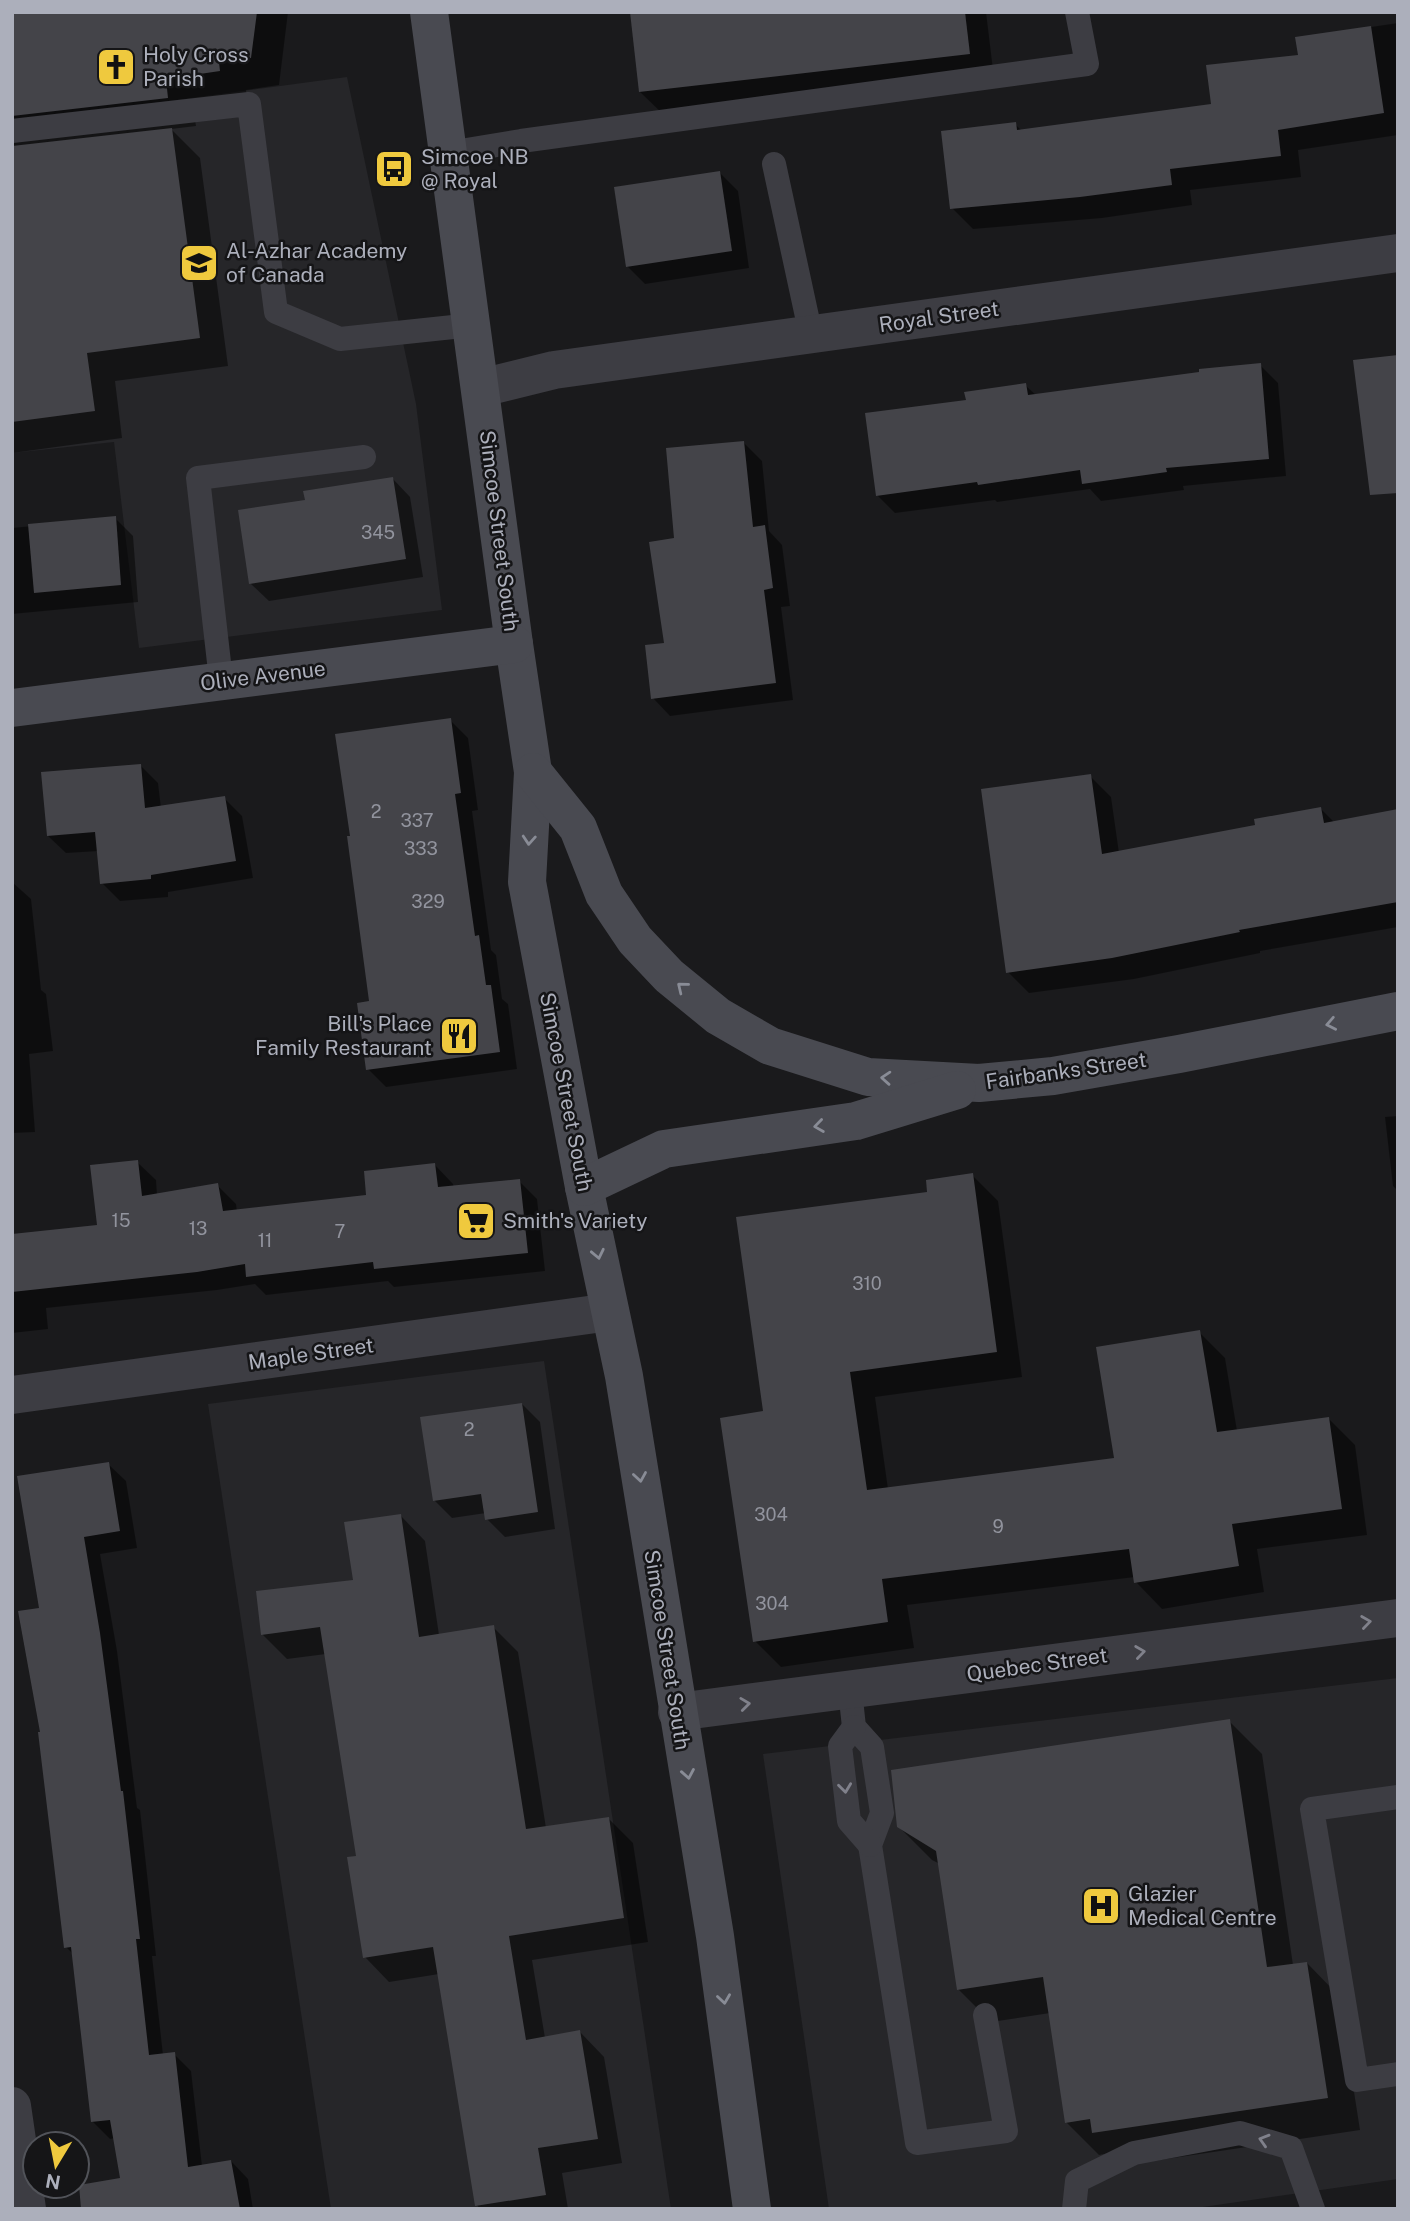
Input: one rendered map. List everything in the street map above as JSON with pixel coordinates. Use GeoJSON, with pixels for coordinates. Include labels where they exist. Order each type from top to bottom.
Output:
{"type":"FeatureCollection","features":[{"type":"Feature","properties":{"kind":"main road","name":"Simcoe Street South"},"geometry":{"type":"LineString","coordinates":[[429,12],[533,772],[527,882],[584,1187],[626,1389],[715,1936],[752,2209]]}},
{"type":"Feature","properties":{"kind":"main road","name":"Olive Avenue"},"geometry":{"type":"LineString","coordinates":[[12,708],[514,644]]}},
{"type":"Feature","properties":{"kind":"main road","name":"Fairbanks Street"},"geometry":{"type":"LineString","coordinates":[[533,772],[578,828],[604,894],[635,940],[669,976],[718,1016],[769,1046],[868,1077],[979,1083],[1053,1076],[1398,1011]]}},
{"type":"Feature","properties":{"kind":"main road"},"geometry":{"type":"LineString","coordinates":[[584,1187],[664,1149],[856,1121],[979,1083]]}},
{"type":"Feature","properties":{"kind":"street","name":"Royal Street"},"geometry":{"type":"LineString","coordinates":[[481,388],[554,370],[1398,253]]}},
{"type":"Feature","properties":{"kind":"street","name":"Maple Street"},"geometry":{"type":"LineString","coordinates":[[12,1395],[610,1312]]}},
{"type":"Feature","properties":{"kind":"street","name":"Quebec Street"},"geometry":{"type":"LineString","coordinates":[[677,1712],[852,1708],[1398,1618]]}},
{"type":"Feature","properties":{"kind":"street"},"geometry":{"type":"LineString","coordinates":[[12,2106],[27,2209]]}},
{"type":"Feature","properties":{"kind":"lane"},"geometry":{"type":"LineString","coordinates":[[448,153],[1087,64],[1077,12]]}},
{"type":"Feature","properties":{"kind":"lane"},"geometry":{"type":"LineString","coordinates":[[12,131],[249,104],[276,312],[341,339],[472,325]]}},
{"type":"Feature","properties":{"kind":"lane"},"geometry":{"type":"LineString","coordinates":[[774,164],[811,335]]}},
{"type":"Feature","properties":{"kind":"lane"},"geometry":{"type":"LineString","coordinates":[[221,680],[198,478],[364,457]]}},
{"type":"Feature","properties":{"kind":"lane"},"geometry":{"type":"LineString","coordinates":[[852,1708],[840,1746],[849,1821],[870,1845]]}},
{"type":"Feature","properties":{"kind":"lane"},"geometry":{"type":"LineString","coordinates":[[852,1708],[872,1747],[883,1813],[870,1845],[917,2143],[1006,2132],[985,2015]]}},
{"type":"Feature","properties":{"kind":"lane"},"geometry":{"type":"LineString","coordinates":[[1398,1797],[1312,1809],[1357,2080],[1398,2074]]}},
{"type":"Feature","properties":{"kind":"lane"},"geometry":{"type":"LineString","coordinates":[[1074,2209],[1077,2181],[1135,2153],[1240,2133],[1291,2148],[1313,2209]]}},
{"type":"Feature","properties":{"kind":"shaded area","name":"Al-Azhar Academy of Canada"},"geometry":{"type":"Polygon","coordinates":[[[347,77],[416,404],[442,610],[139,648],[114,442],[12,453],[12,122],[347,77]]]}},
{"type":"Feature","properties":{"kind":"shaded area"},"geometry":{"type":"Polygon","coordinates":[[[544,1361],[671,2209],[331,2209],[208,1404],[544,1361]]]}},
{"type":"Feature","properties":{"kind":"shaded area"},"geometry":{"type":"Polygon","coordinates":[[[1398,1678],[1398,2179],[1189,2209],[829,2209],[763,1754],[1398,1678]]]}},
{"type":"Feature","properties":{"kind":"building","name":"Holy Cross Parish"},"geometry":{"type":"Polygon","coordinates":[[[12,12],[257,12],[251,58],[219,62],[220,71],[166,79],[168,98],[12,116],[12,12]]]}},
{"type":"Feature","properties":{"kind":"building"},"geometry":{"type":"Polygon","coordinates":[[[630,12],[965,12],[970,54],[639,92],[630,12]]]}},
{"type":"Feature","properties":{"kind":"building"},"geometry":{"type":"Polygon","coordinates":[[[1371,26],[1384,113],[1278,130],[1281,156],[1170,169],[1172,185],[950,209],[941,131],[1016,122],[1017,130],[1211,104],[1206,65],[1298,55],[1295,37],[1371,26]]]}},
{"type":"Feature","properties":{"kind":"building"},"geometry":{"type":"Polygon","coordinates":[[[172,128],[200,338],[87,353],[95,411],[12,422],[12,146],[172,128]]]}},
{"type":"Feature","properties":{"kind":"building"},"geometry":{"type":"Polygon","coordinates":[[[720,171],[732,251],[626,267],[614,187],[720,171]]]}},
{"type":"Feature","properties":{"kind":"building"},"geometry":{"type":"Polygon","coordinates":[[[1398,355],[1398,493],[1370,495],[1353,360],[1398,355]]]}},
{"type":"Feature","properties":{"kind":"building"},"geometry":{"type":"Polygon","coordinates":[[[1261,363],[1269,459],[1166,468],[1167,472],[1082,484],[1080,470],[876,496],[865,413],[966,400],[964,392],[1026,383],[1028,395],[1199,372],[1199,369],[1261,363]]]}},
{"type":"Feature","properties":{"kind":"building"},"geometry":{"type":"Polygon","coordinates":[[[744,441],[753,527],[765,525],[773,588],[764,590],[776,683],[651,699],[645,645],[664,643],[649,542],[674,538],[666,448],[744,441]]]}},
{"type":"Feature","properties":{"kind":"building"},"geometry":{"type":"Polygon","coordinates":[[[393,477],[406,559],[249,584],[238,510],[305,500],[303,491],[393,477]]]}},
{"type":"Feature","properties":{"kind":"building"},"geometry":{"type":"Polygon","coordinates":[[[116,516],[121,585],[34,593],[28,524],[116,516]]]}},
{"type":"Feature","properties":{"kind":"building"},"geometry":{"type":"Polygon","coordinates":[[[451,718],[461,793],[455,794],[475,936],[479,935],[486,985],[491,985],[500,1052],[366,1070],[357,1003],[369,1001],[335,734],[451,718]]]}},
{"type":"Feature","properties":{"kind":"building"},"geometry":{"type":"Polygon","coordinates":[[[141,764],[145,808],[225,796],[236,861],[151,875],[151,879],[100,884],[95,832],[47,836],[41,772],[141,764]]]}},
{"type":"Feature","properties":{"kind":"building"},"geometry":{"type":"Polygon","coordinates":[[[1091,774],[1102,854],[1255,825],[1254,819],[1321,807],[1324,823],[1398,809],[1398,902],[1239,930],[1240,932],[1112,958],[1006,973],[981,789],[1091,774]]]}},
{"type":"Feature","properties":{"kind":"building"},"geometry":{"type":"Polygon","coordinates":[[[138,1160],[142,1196],[218,1183],[223,1211],[366,1195],[364,1171],[435,1163],[438,1187],[520,1179],[528,1253],[374,1269],[373,1262],[246,1277],[245,1264],[197,1272],[12,1292],[12,1234],[97,1225],[90,1165],[138,1160]]]}},
{"type":"Feature","properties":{"kind":"building"},"geometry":{"type":"Polygon","coordinates":[[[973,1173],[997,1352],[850,1372],[867,1490],[1114,1458],[1096,1347],[1200,1330],[1217,1432],[1329,1417],[1342,1509],[1232,1524],[1239,1566],[1134,1583],[1129,1549],[882,1579],[888,1622],[753,1642],[720,1418],[763,1411],[736,1217],[927,1192],[926,1180],[973,1173]]]}},
{"type":"Feature","properties":{"kind":"building"},"geometry":{"type":"Polygon","coordinates":[[[522,1403],[538,1512],[485,1520],[481,1494],[433,1501],[420,1417],[522,1403]]]}},
{"type":"Feature","properties":{"kind":"building"},"geometry":{"type":"Polygon","coordinates":[[[109,1462],[120,1531],[84,1537],[123,1791],[140,1939],[136,1939],[149,2055],[175,2052],[188,2167],[231,2160],[240,2209],[81,2209],[80,2200],[91,2200],[91,2183],[120,2178],[110,2120],[91,2122],[71,1947],[64,1948],[40,1732],[18,1611],[39,1608],[17,1476],[109,1462]]]}},
{"type":"Feature","properties":{"kind":"building"},"geometry":{"type":"Polygon","coordinates":[[[401,1514],[419,1637],[494,1625],[526,1829],[609,1817],[624,1918],[509,1936],[526,2040],[580,2030],[598,2139],[538,2148],[546,2195],[475,2206],[433,1947],[363,1958],[347,1857],[356,1856],[320,1627],[261,1635],[256,1591],[353,1580],[344,1522],[401,1514]]]}},
{"type":"Feature","properties":{"kind":"building","name":"Glazier Medical Centre"},"geometry":{"type":"Polygon","coordinates":[[[1230,1719],[1267,1967],[1307,1962],[1328,2098],[1092,2133],[1090,2119],[1065,2123],[1043,1977],[957,1990],[936,1851],[897,1827],[891,1770],[1230,1719]]]}},
{"type":"Feature","properties":{"kind":"place","name":"Holy Cross Parish"},"geometry":{"type":"Point","coordinates":[116,67]}},
{"type":"Feature","properties":{"kind":"place","name":"Simcoe NB @ Royal"},"geometry":{"type":"Point","coordinates":[394,169]}},
{"type":"Feature","properties":{"kind":"place","name":"Al-Azhar Academy of Canada"},"geometry":{"type":"Point","coordinates":[199,263]}},
{"type":"Feature","properties":{"kind":"place","name":"Bill's Place Family Restaurant"},"geometry":{"type":"Point","coordinates":[459,1036]}},
{"type":"Feature","properties":{"kind":"place","name":"Smith's Variety"},"geometry":{"type":"Point","coordinates":[476,1221]}},
{"type":"Feature","properties":{"kind":"place","name":"Glazier Medical Centre"},"geometry":{"type":"Point","coordinates":[1101,1906]}}]}
